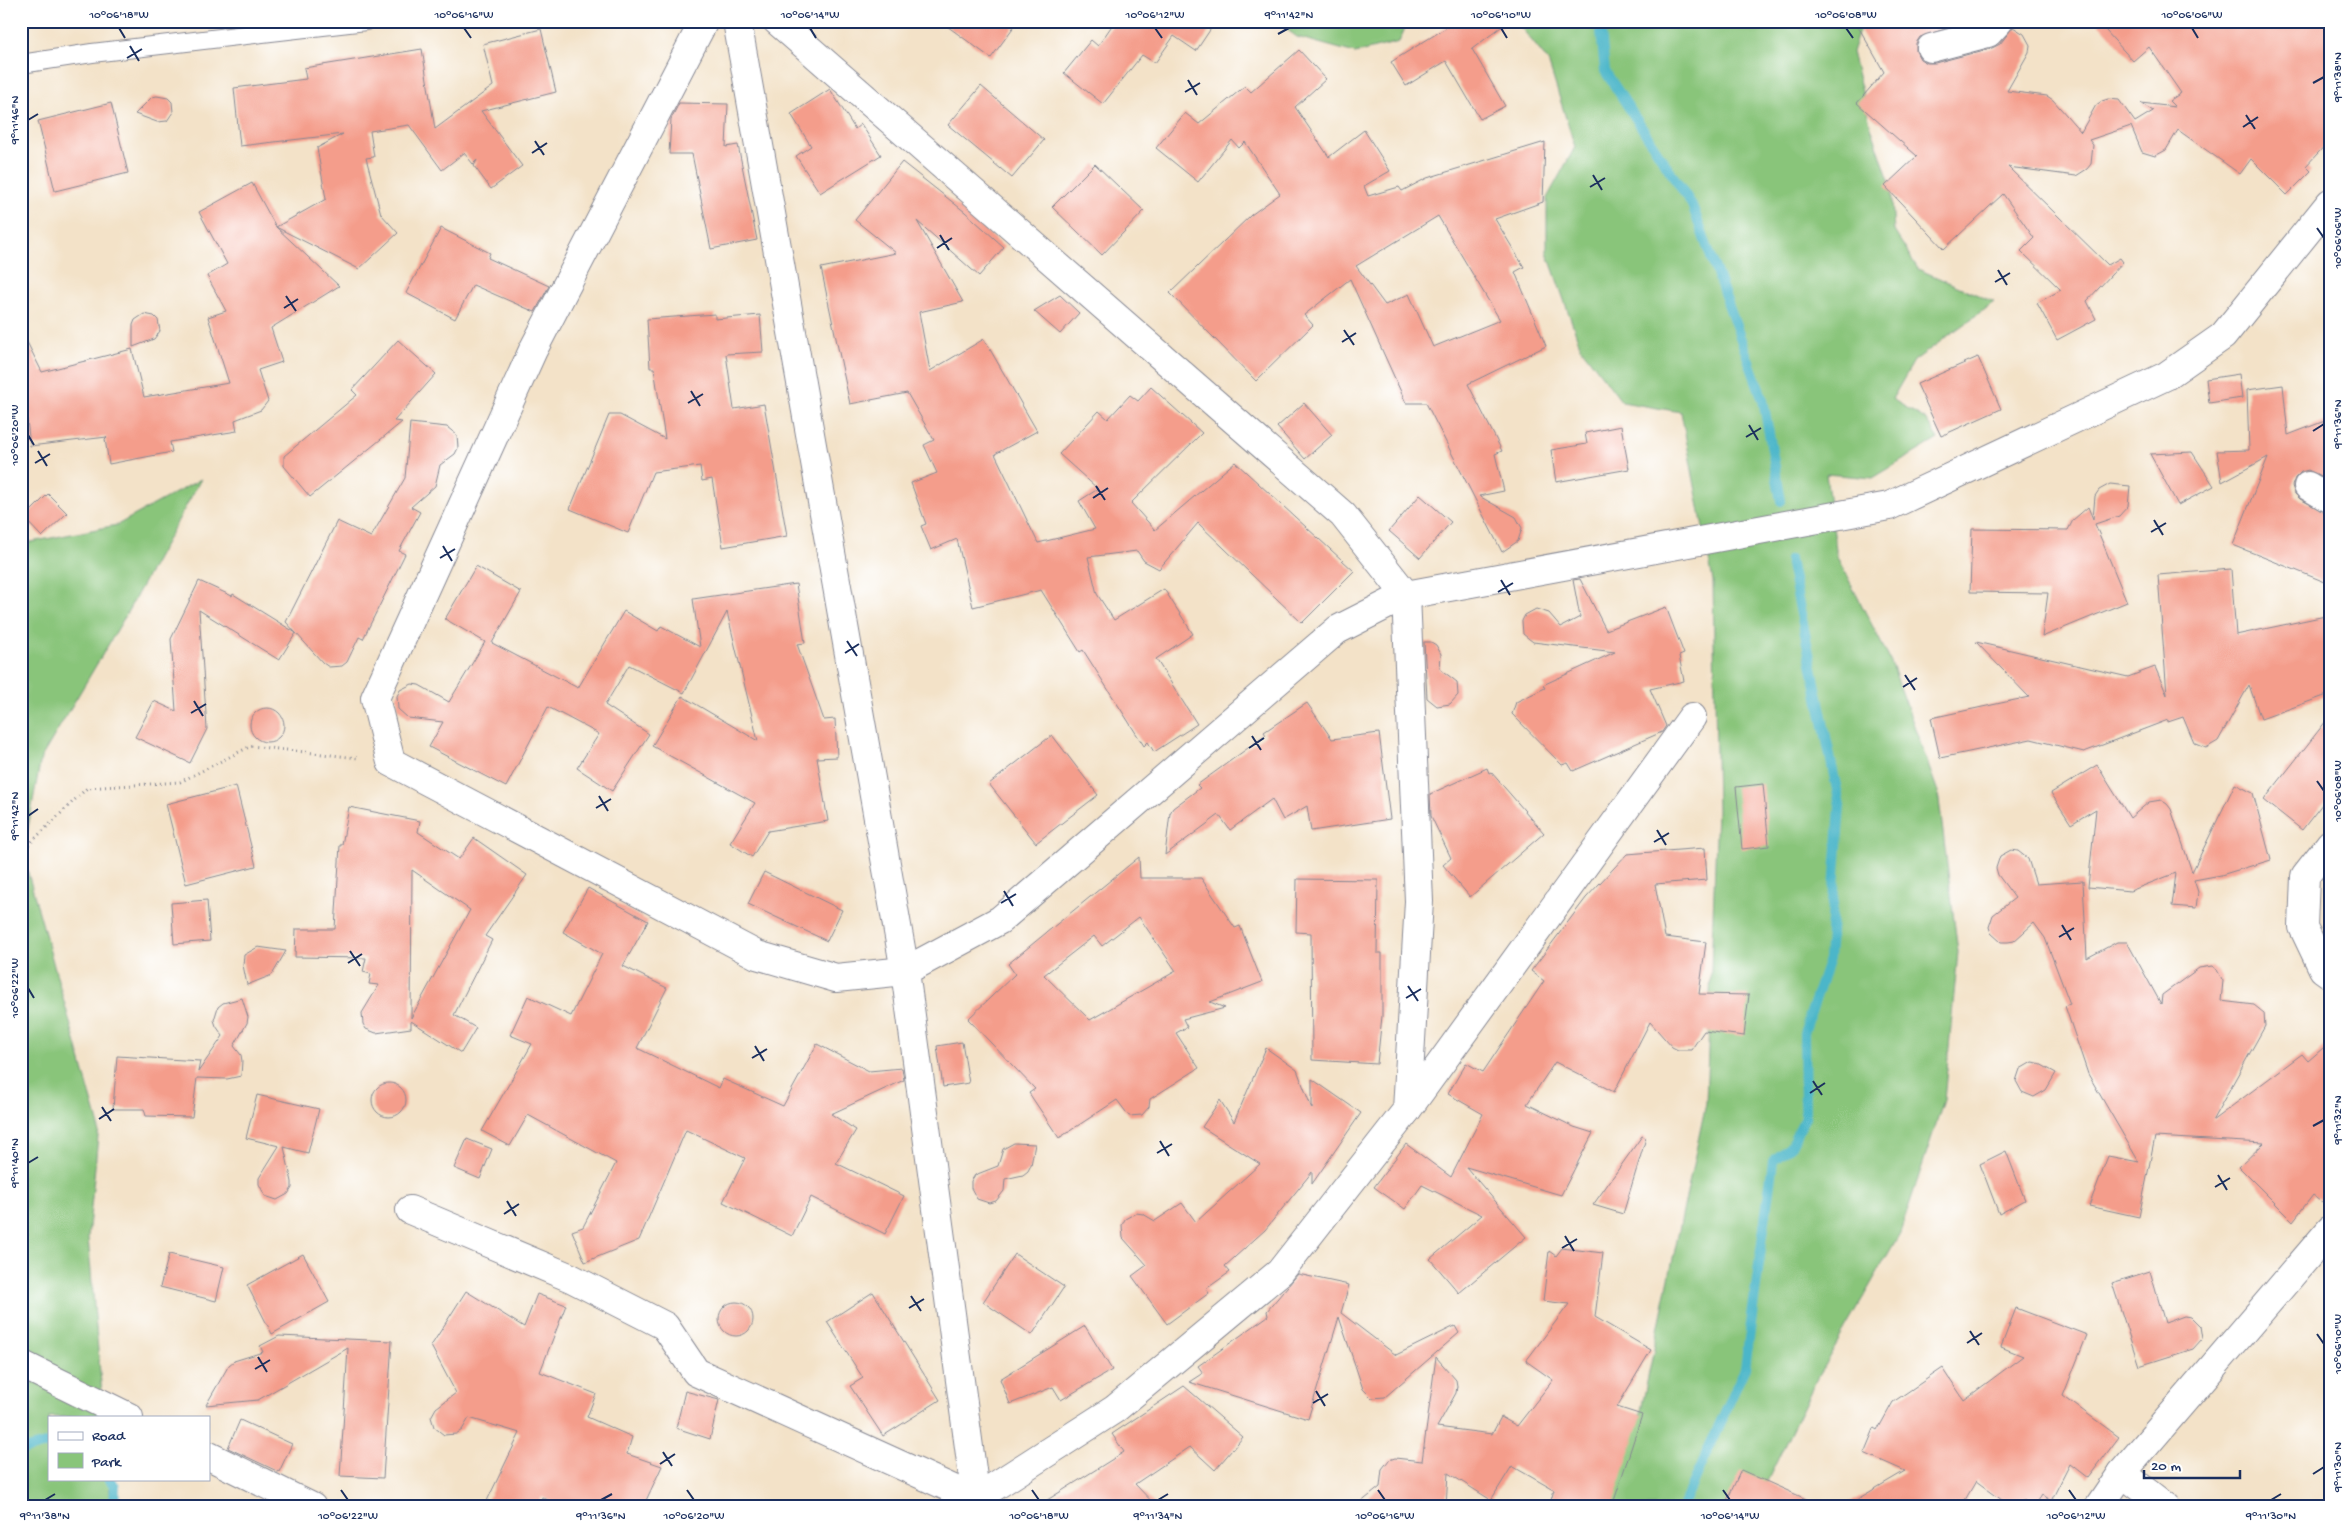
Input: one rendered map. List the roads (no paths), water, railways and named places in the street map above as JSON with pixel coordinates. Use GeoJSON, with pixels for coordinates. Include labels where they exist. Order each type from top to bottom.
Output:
{"type":"FeatureCollection","features":[{"type":"Feature","properties":{"kind":"street"},"geometry":{"type":"LineString","coordinates":[[704,21],[533,350],[375,698],[391,762],[757,955],[836,978],[905,971],[1000,920],[1337,630],[1406,595],[1889,506],[2166,376],[2223,336],[2330,203]]}},
{"type":"Feature","properties":{"kind":"street"},"geometry":{"type":"LineString","coordinates":[[736,21],[905,971],[976,1503]]}},
{"type":"Feature","properties":{"kind":"street"},"geometry":{"type":"LineString","coordinates":[[777,21],[1343,515],[1406,595],[1419,901],[1406,1110]]}},
{"type":"Feature","properties":{"kind":"street"},"geometry":{"type":"LineString","coordinates":[[1931,48],[1988,34],[1999,21]]}},
{"type":"Feature","properties":{"kind":"street"},"geometry":{"type":"LineString","coordinates":[[976,1503],[1115,1409],[1280,1272],[1406,1110],[1692,717]]}},
{"type":"Feature","properties":{"kind":"street"},"geometry":{"type":"LineString","coordinates":[[2330,844],[2305,876],[2303,927],[2323,969],[2330,974]]}},
{"type":"Feature","properties":{"kind":"street"},"geometry":{"type":"LineString","coordinates":[[410,1210],[570,1278],[665,1326],[696,1372],[976,1503]]}},
{"type":"Feature","properties":{"kind":"street"},"geometry":{"type":"LineString","coordinates":[[2099,1507],[2122,1473],[2330,1230]]}},
{"type":"Feature","properties":{"kind":"street"},"geometry":{"type":"LineString","coordinates":[[21,1364],[126,1416]]}},
{"type":"Feature","properties":{"kind":"street"},"geometry":{"type":"LineString","coordinates":[[210,1456],[312,1507]]}},
{"type":"Feature","properties":{"kind":"street"},"geometry":{"type":"LineString","coordinates":[[2122,1473],[2166,1507]]}},
{"type":"Feature","properties":{"kind":"lane"},"geometry":{"type":"LineString","coordinates":[[21,64],[92,53],[366,21]]}},
{"type":"Feature","properties":{"kind":"waterway"},"geometry":{"type":"LineString","coordinates":[[1600,21],[1605,71],[1692,205],[1763,400],[1781,501]]}},
{"type":"Feature","properties":{"kind":"waterway"},"geometry":{"type":"LineString","coordinates":[[1682,1507],[1745,1368],[1773,1161],[1791,1146],[1805,1118],[1804,1033],[1829,959],[1840,805],[1790,560]]}},
{"type":"Feature","properties":{"kind":"waterway"},"geometry":{"type":"LineString","coordinates":[[21,1451],[48,1443]]}},
{"type":"Feature","properties":{"kind":"waterway"},"geometry":{"type":"LineString","coordinates":[[110,1480],[115,1486],[114,1507]]}}]}
